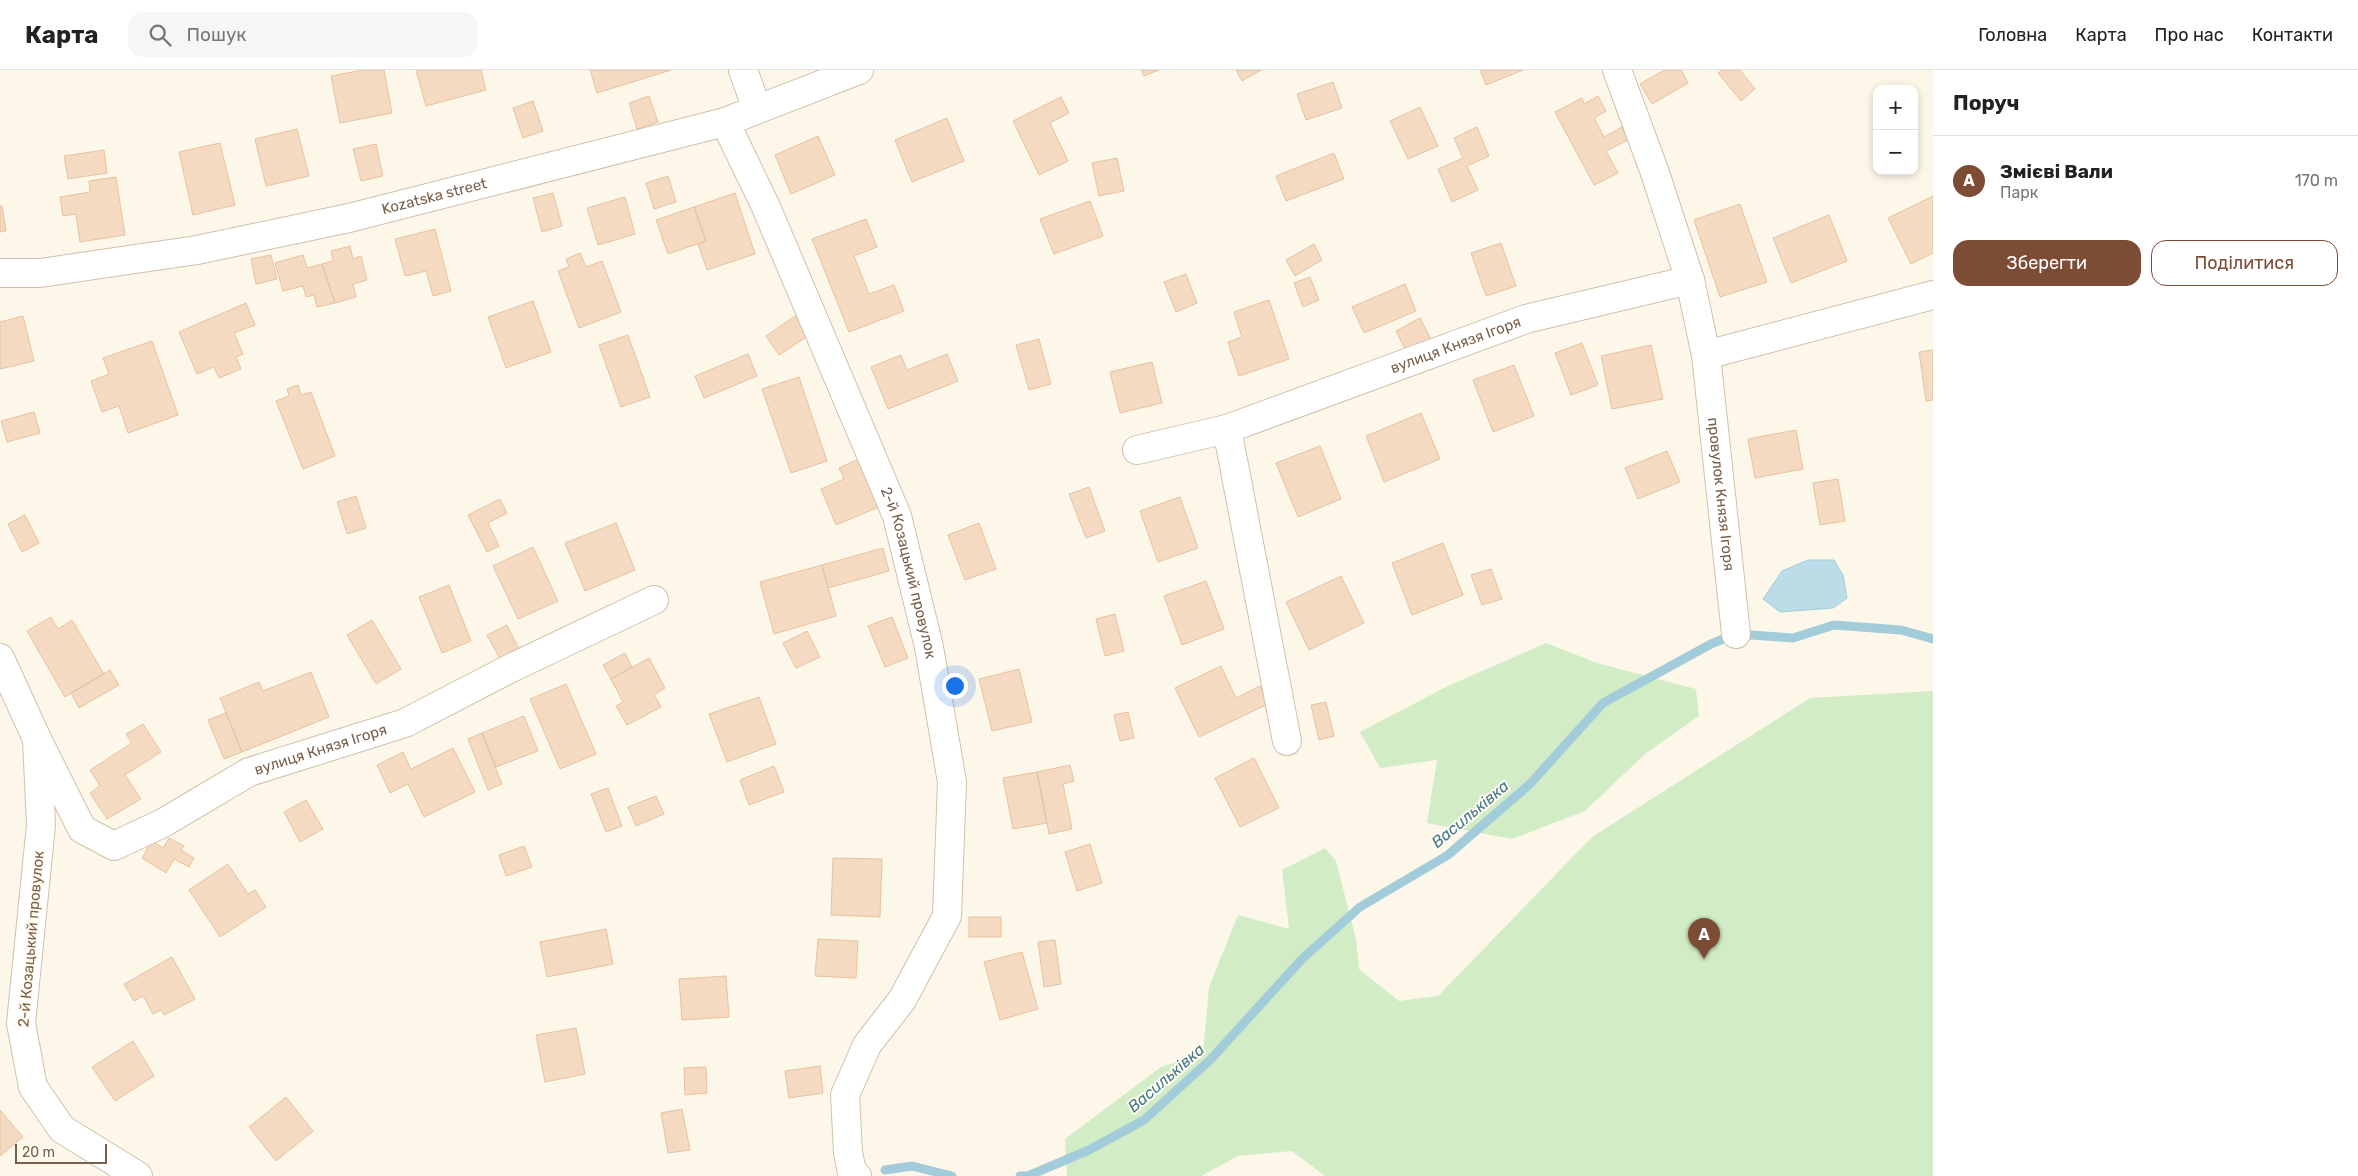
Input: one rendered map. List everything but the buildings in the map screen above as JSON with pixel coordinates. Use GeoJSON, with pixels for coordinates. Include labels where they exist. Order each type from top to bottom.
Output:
{"type":"FeatureCollection","features":[{"type":"Feature","properties":{"kind":"street"},"geometry":{"type":"LineString","coordinates":[[743,70],[756,109]]}},
{"type":"Feature","properties":{"kind":"street","name":"Kozatska street"},"geometry":{"type":"LineString","coordinates":[[0,273],[40,274],[197,250],[349,218],[725,122],[858,70]]}},
{"type":"Feature","properties":{"kind":"street"},"geometry":{"type":"LineString","coordinates":[[1616,70],[1654,170],[1690,280],[1706,355],[1933,295]]}},
{"type":"Feature","properties":{"kind":"street","name":"2-й Козацький провулок"},"geometry":{"type":"LineString","coordinates":[[725,122],[766,208],[897,516],[929,647],[952,782],[947,916],[902,1000],[867,1046],[845,1095],[848,1152],[852,1172],[857,1176]]}},
{"type":"Feature","properties":{"kind":"street","name":"вулиця Князя Ігоря"},"geometry":{"type":"LineString","coordinates":[[1137,450],[1227,429],[1526,319],[1690,280]]}},
{"type":"Feature","properties":{"kind":"street","name":"провулок Князя Ігоря"},"geometry":{"type":"LineString","coordinates":[[1706,355],[1736,634]]}},
{"type":"Feature","properties":{"kind":"street"},"geometry":{"type":"LineString","coordinates":[[1227,429],[1287,741]]}},
{"type":"Feature","properties":{"kind":"street","name":"вулиця Князя Ігоря"},"geometry":{"type":"LineString","coordinates":[[37,739],[82,829],[114,846],[163,823],[249,772],[405,723],[512,667],[654,600]]}},
{"type":"Feature","properties":{"kind":"street","name":"2-й Козацький провулок"},"geometry":{"type":"LineString","coordinates":[[0,658],[37,739],[41,825],[21,1023],[33,1086],[62,1129],[138,1176]]}},
{"type":"Feature","properties":{"kind":"green space"},"geometry":{"type":"Polygon","coordinates":[[[1546,643],[1597,663],[1696,689],[1699,716],[1645,754],[1585,811],[1512,839],[1427,823],[1437,760],[1380,768],[1360,732],[1448,686],[1546,643]]]}},
{"type":"Feature","properties":{"kind":"green space"},"geometry":{"type":"Polygon","coordinates":[[[1933,691],[1933,1176],[1325,1176],[1292,1151],[1238,1156],[1201,1176],[1067,1176],[1065,1139],[1161,1067],[1203,1053],[1209,987],[1238,915],[1289,929],[1282,870],[1325,848],[1336,861],[1356,939],[1359,969],[1399,1001],[1438,996],[1592,837],[1810,698],[1933,691]]]}},
{"type":"Feature","properties":{"kind":"water"},"geometry":{"type":"Polygon","coordinates":[[[1808,560],[1834,560],[1843,575],[1847,598],[1833,608],[1780,612],[1763,599],[1782,571],[1808,560]]]}},
{"type":"Feature","properties":{"kind":"waterway","name":"Васильківка"},"geometry":{"type":"LineString","coordinates":[[1020,1176],[1028,1176],[1089,1150],[1144,1120],[1210,1060],[1303,958],[1360,907],[1448,855],[1530,784],[1603,703],[1711,644],[1736,634],[1793,638],[1834,625],[1901,630],[1933,639]]}},
{"type":"Feature","properties":{"kind":"waterway","name":"Васильківка"},"geometry":{"type":"LineString","coordinates":[[885,1170],[912,1166],[952,1176]]}},
{"type":"Feature","properties":{"kind":"place","name":"Змієві Вали"},"geometry":{"type":"Point","coordinates":[1704,959]}}]}
